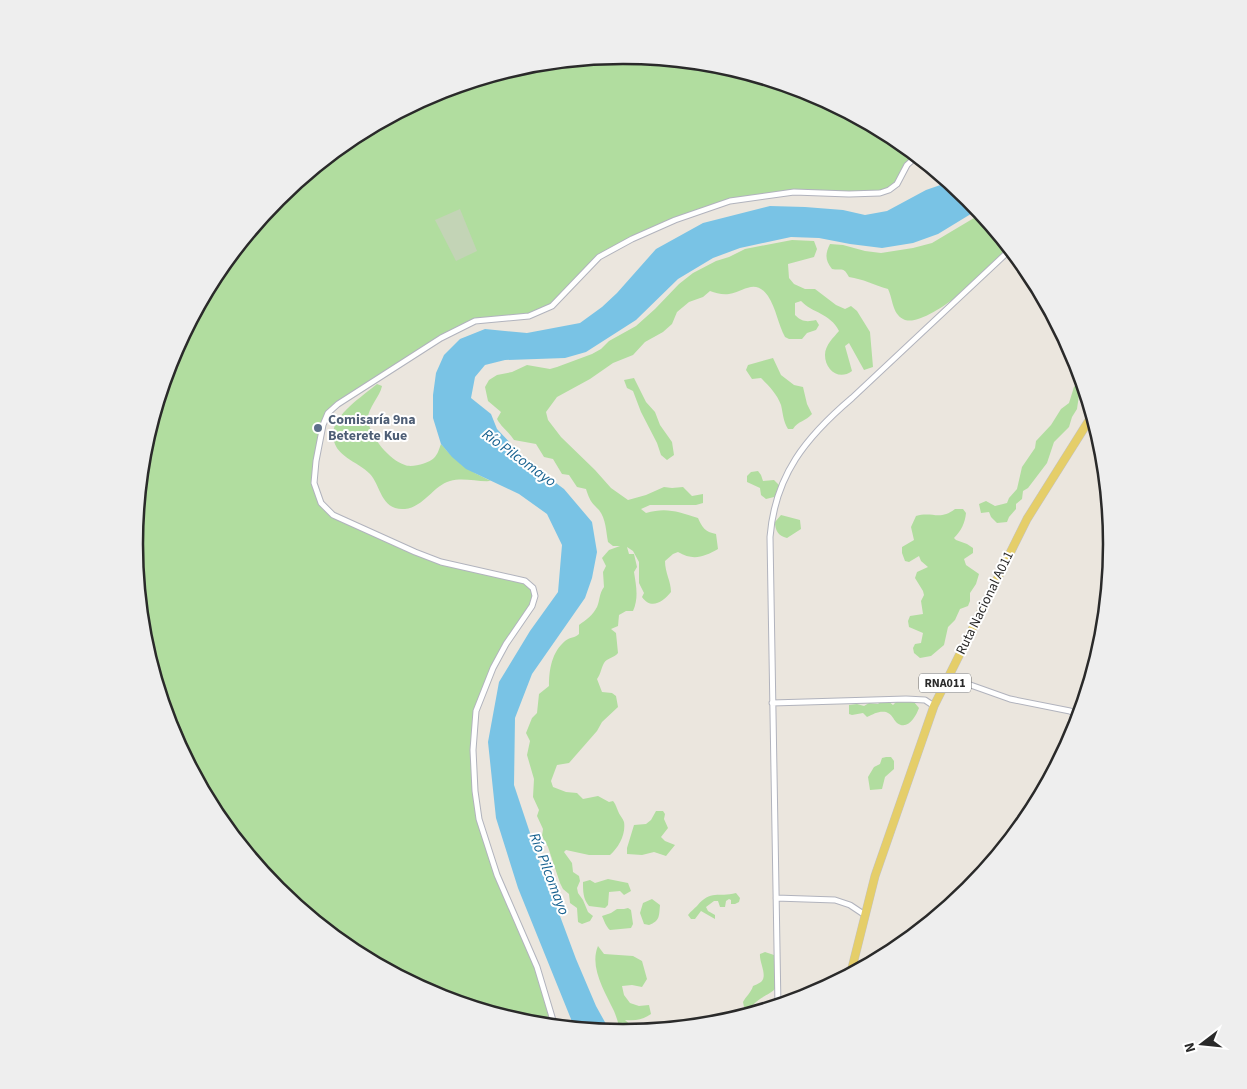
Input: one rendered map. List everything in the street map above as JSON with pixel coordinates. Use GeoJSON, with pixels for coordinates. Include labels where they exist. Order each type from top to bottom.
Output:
{"type":"FeatureCollection","features":[{"type":"Feature","properties":{"kind":"main road","name":"Ruta Nacional A011"},"geometry":{"type":"LineString","coordinates":[[852,967],[881,857],[934,706],[1027,519],[1088,421]]}},
{"type":"Feature","properties":{"kind":"street"},"geometry":{"type":"LineString","coordinates":[[553,1020],[537,967],[504,895],[479,819],[473,758],[473,732],[476,711],[493,668],[506,644],[532,606],[535,596],[533,588],[525,581],[442,562],[333,516],[321,503],[314,483],[319,442],[328,413],[338,404],[441,338],[475,321],[529,316],[552,306],[599,257],[632,239],[675,220],[730,201],[794,192],[880,193],[889,190],[897,184],[907,165],[913,160]]}},
{"type":"Feature","properties":{"kind":"street"},"geometry":{"type":"LineString","coordinates":[[778,1000],[770,537],[776,499],[791,466],[807,443],[828,419],[1006,254]]}},
{"type":"Feature","properties":{"kind":"street"},"geometry":{"type":"LineString","coordinates":[[948,677],[1010,699],[1074,713]]}},
{"type":"Feature","properties":{"kind":"street"},"geometry":{"type":"LineString","coordinates":[[772,704],[925,700],[934,706]]}},
{"type":"Feature","properties":{"kind":"street"},"geometry":{"type":"LineString","coordinates":[[776,898],[835,900],[850,905],[865,915]]}},
{"type":"Feature","properties":{"kind":"green space"},"geometry":{"type":"Polygon","coordinates":[[[624,64],[686,68],[717,73],[778,89],[807,100],[864,128],[912,160],[907,165],[897,184],[880,193],[794,192],[730,201],[675,220],[599,257],[552,306],[540,312],[475,321],[441,338],[328,413],[316,461],[317,493],[333,515],[440,561],[525,581],[535,596],[506,644],[476,711],[473,732],[479,819],[497,875],[537,967],[553,1020],[499,1009],[440,989],[383,961],[331,926],[284,884],[242,837],[207,785],[192,757],[168,699],[159,669],[147,607],[144,576],[144,513],[152,451],[168,390],[179,361],[207,304],[224,277],[262,228],[284,205],[331,163],[356,145],[411,113],[440,100],[499,80],[530,73],[592,65],[624,64]]]}},
{"type":"Feature","properties":{"kind":"green space"},"geometry":{"type":"Polygon","coordinates":[[[460,209],[477,251],[456,261],[435,220],[460,209]]]}},
{"type":"Feature","properties":{"kind":"green space"},"geometry":{"type":"Polygon","coordinates":[[[974,218],[1004,250],[1005,256],[956,297],[926,316],[913,320],[903,319],[899,316],[893,306],[888,289],[849,277],[844,270],[832,269],[827,260],[827,251],[830,244],[881,253],[913,248],[932,243],[974,218]]]}},
{"type":"Feature","properties":{"kind":"green space"},"geometry":{"type":"Polygon","coordinates":[[[792,240],[814,241],[817,249],[814,257],[788,264],[789,278],[794,284],[805,289],[815,289],[836,305],[845,309],[851,306],[857,311],[870,332],[873,367],[864,370],[849,343],[845,346],[852,371],[842,375],[830,369],[827,365],[825,351],[839,331],[831,320],[801,301],[795,303],[795,315],[805,321],[816,320],[819,325],[816,330],[807,333],[802,339],[789,339],[785,337],[768,296],[759,288],[750,287],[726,294],[710,291],[703,297],[689,302],[677,312],[672,324],[663,332],[645,342],[633,355],[613,363],[590,379],[557,397],[546,412],[548,420],[561,437],[611,488],[628,500],[664,487],[683,487],[692,496],[703,494],[703,503],[696,505],[650,505],[641,509],[646,513],[666,510],[698,518],[704,529],[716,534],[718,549],[698,557],[683,555],[678,552],[673,554],[665,561],[671,592],[661,601],[653,604],[642,597],[644,593],[639,583],[639,562],[633,551],[627,547],[629,554],[634,554],[637,567],[634,572],[636,601],[633,611],[626,611],[619,615],[618,626],[611,629],[616,633],[618,653],[605,661],[597,679],[602,692],[612,693],[616,696],[618,707],[602,722],[597,731],[569,763],[557,765],[551,781],[553,787],[566,792],[577,793],[583,799],[598,796],[609,802],[613,801],[624,822],[621,840],[610,855],[589,855],[566,850],[564,852],[572,863],[573,872],[579,876],[578,893],[588,912],[593,916],[590,921],[582,924],[578,922],[577,908],[570,903],[569,894],[560,883],[548,847],[542,836],[543,829],[537,816],[539,810],[533,797],[534,779],[527,755],[530,741],[526,733],[532,718],[537,713],[539,694],[549,686],[551,667],[557,650],[565,641],[579,634],[579,625],[597,607],[604,587],[603,572],[606,566],[602,558],[609,550],[620,546],[613,546],[608,542],[603,517],[591,501],[586,489],[577,487],[569,475],[562,474],[553,459],[544,457],[536,444],[514,440],[501,425],[497,419],[501,412],[488,401],[485,387],[489,380],[497,375],[512,372],[527,365],[550,369],[592,354],[609,341],[636,326],[693,273],[745,249],[792,240]]]}},
{"type":"Feature","properties":{"kind":"green space"},"geometry":{"type":"Polygon","coordinates":[[[773,358],[781,375],[794,385],[803,387],[807,404],[812,414],[793,429],[788,429],[786,426],[781,405],[773,390],[761,378],[752,379],[746,370],[748,365],[773,358]]]}},
{"type":"Feature","properties":{"kind":"green space"},"geometry":{"type":"Polygon","coordinates":[[[634,378],[646,402],[655,412],[660,425],[672,442],[674,455],[667,460],[661,455],[633,391],[627,388],[624,380],[634,378]]]}},
{"type":"Feature","properties":{"kind":"green space"},"geometry":{"type":"Polygon","coordinates":[[[377,384],[382,386],[369,412],[368,421],[377,441],[387,453],[399,462],[412,466],[428,462],[434,458],[441,444],[464,466],[491,481],[460,479],[450,481],[444,483],[418,504],[405,509],[397,509],[386,502],[370,474],[347,458],[337,448],[333,434],[338,419],[377,384]]]}},
{"type":"Feature","properties":{"kind":"green space"},"geometry":{"type":"Polygon","coordinates":[[[1077,384],[1080,393],[1077,409],[1069,427],[1054,442],[1047,463],[1028,488],[1023,491],[1022,499],[1016,504],[1016,509],[1007,522],[997,523],[989,512],[981,513],[979,504],[986,501],[995,506],[1007,503],[1017,489],[1022,467],[1035,448],[1036,441],[1051,425],[1061,409],[1069,403],[1077,384]]]}},
{"type":"Feature","properties":{"kind":"green space"},"geometry":{"type":"Polygon","coordinates":[[[758,471],[763,481],[774,480],[781,487],[778,496],[766,499],[761,495],[760,488],[747,482],[747,476],[751,472],[758,471]]]}},
{"type":"Feature","properties":{"kind":"green space"},"geometry":{"type":"Polygon","coordinates":[[[955,509],[963,509],[966,513],[962,527],[954,538],[973,548],[973,553],[964,559],[966,565],[979,574],[976,584],[970,593],[968,606],[960,609],[955,620],[948,627],[944,645],[931,656],[920,658],[914,653],[913,648],[915,644],[921,643],[923,633],[909,627],[908,621],[910,616],[923,614],[921,601],[924,595],[915,578],[917,572],[928,567],[921,561],[919,556],[909,562],[905,561],[902,547],[914,540],[911,527],[916,516],[927,514],[940,515],[950,513],[955,509]]]}},
{"type":"Feature","properties":{"kind":"green space"},"geometry":{"type":"Polygon","coordinates":[[[781,515],[800,520],[801,529],[787,538],[781,536],[776,530],[775,522],[781,515]]]}},
{"type":"Feature","properties":{"kind":"green space"},"geometry":{"type":"Polygon","coordinates":[[[881,701],[888,701],[893,705],[897,701],[914,702],[919,708],[914,718],[905,725],[897,723],[886,712],[878,712],[867,717],[863,713],[849,714],[849,705],[857,704],[864,706],[869,703],[878,704],[881,701]]]}},
{"type":"Feature","properties":{"kind":"green space"},"geometry":{"type":"Polygon","coordinates":[[[891,757],[894,761],[894,769],[885,777],[882,789],[870,790],[868,777],[874,767],[880,764],[882,758],[891,757]]]}},
{"type":"Feature","properties":{"kind":"green space"},"geometry":{"type":"Polygon","coordinates":[[[656,811],[663,811],[668,828],[661,837],[675,845],[666,856],[654,852],[642,855],[627,854],[634,825],[646,824],[651,820],[656,811]]]}},
{"type":"Feature","properties":{"kind":"green space"},"geometry":{"type":"Polygon","coordinates":[[[608,879],[628,883],[631,891],[624,895],[620,891],[609,892],[608,905],[605,908],[589,906],[584,898],[583,882],[590,880],[595,883],[608,879]]]}},
{"type":"Feature","properties":{"kind":"green space"},"geometry":{"type":"Polygon","coordinates":[[[736,893],[740,898],[739,902],[735,904],[731,904],[729,899],[726,901],[725,907],[720,907],[718,901],[714,901],[706,907],[708,911],[715,915],[715,919],[701,911],[695,919],[691,919],[688,915],[706,898],[736,893]]]}},
{"type":"Feature","properties":{"kind":"green space"},"geometry":{"type":"Polygon","coordinates":[[[652,899],[660,905],[658,918],[649,925],[644,924],[640,913],[643,903],[652,899]]]}},
{"type":"Feature","properties":{"kind":"green space"},"geometry":{"type":"Polygon","coordinates":[[[628,908],[631,910],[633,924],[631,928],[610,930],[602,916],[617,909],[628,908]]]}},
{"type":"Feature","properties":{"kind":"green space"},"geometry":{"type":"Polygon","coordinates":[[[598,946],[604,954],[633,956],[642,961],[647,979],[642,987],[622,986],[624,995],[630,1003],[639,1006],[649,1005],[651,1014],[639,1020],[625,1020],[630,1025],[618,1025],[599,979],[595,962],[598,946]]]}},
{"type":"Feature","properties":{"kind":"green space"},"geometry":{"type":"Polygon","coordinates":[[[765,952],[774,955],[778,971],[777,984],[771,992],[749,1007],[744,1007],[743,1002],[753,986],[763,979],[760,954],[765,952]]]}},
{"type":"Feature","properties":{"kind":"water","name":"Río Pilcomayo"},"geometry":{"type":"Polygon","coordinates":[[[942,185],[971,214],[938,234],[913,243],[882,248],[819,238],[791,237],[740,248],[713,258],[678,279],[636,320],[586,352],[565,358],[505,360],[485,365],[475,377],[471,398],[491,414],[497,429],[529,463],[564,489],[592,522],[597,552],[592,578],[585,598],[532,674],[515,718],[514,785],[538,857],[576,959],[596,1006],[606,1024],[572,1022],[518,888],[496,818],[488,742],[499,682],[530,631],[558,592],[562,545],[547,514],[519,494],[466,469],[441,444],[433,418],[433,395],[436,373],[444,355],[460,339],[485,329],[527,333],[580,323],[617,293],[656,249],[703,223],[770,206],[843,210],[865,215],[887,211],[926,190],[942,185]]]}},
{"type":"Feature","properties":{"kind":"place","name":"Comisaría 9na Beterete Kue"},"geometry":{"type":"Point","coordinates":[318,428]}}]}
